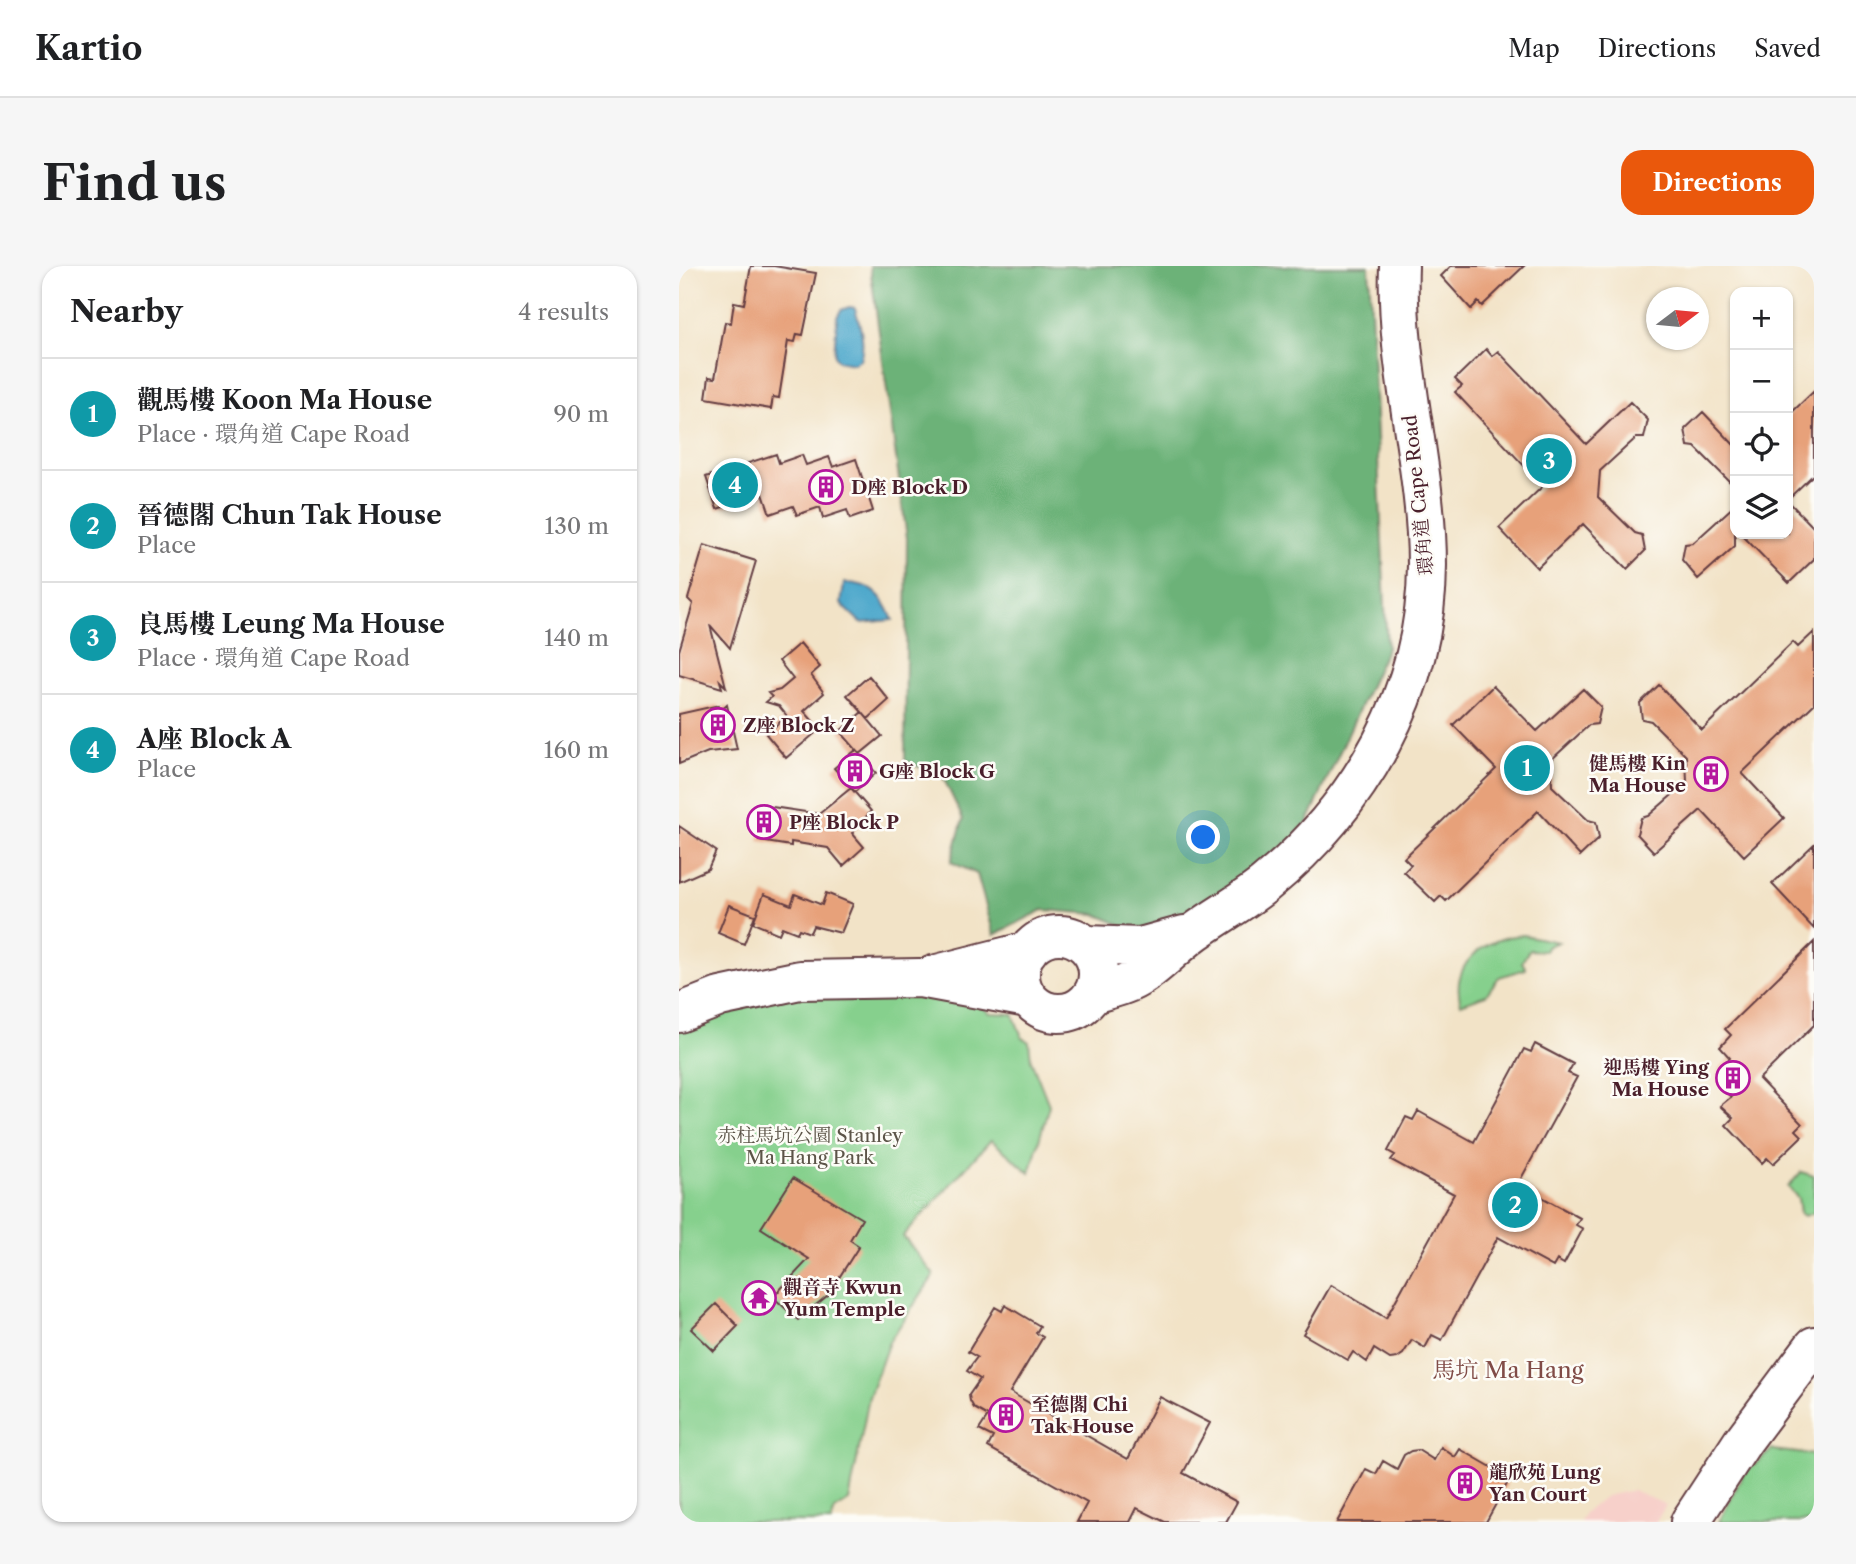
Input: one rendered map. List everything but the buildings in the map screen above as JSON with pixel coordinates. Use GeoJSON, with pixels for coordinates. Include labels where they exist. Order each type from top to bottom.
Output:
{"type":"FeatureCollection","features":[{"type":"Feature","properties":{"kind":"street","name":"環角道 Cape Road"},"geometry":{"type":"LineString","coordinates":[[679,1013],[720,997],[800,980],[920,978],[1028,998],[1048,1011],[1060,1013],[1084,1004],[1093,994],[1128,983],[1196,931],[1265,884],[1324,827],[1375,756],[1403,700],[1422,630],[1427,564],[1401,337],[1399,266]]}},
{"type":"Feature","properties":{"kind":"street","name":"環角道 Cape Road"},"geometry":{"type":"LineString","coordinates":[[920,978],[1028,951],[1037,942],[1062,935],[1086,945],[1140,947],[1196,931]]}},
{"type":"Feature","properties":{"kind":"street"},"geometry":{"type":"LineString","coordinates":[[1086,945],[1098,968],[1093,994]]}},
{"type":"Feature","properties":{"kind":"street"},"geometry":{"type":"LineString","coordinates":[[1028,951],[1021,975],[1028,998]]}},
{"type":"Feature","properties":{"kind":"street"},"geometry":{"type":"LineString","coordinates":[[1690,1522],[1743,1441],[1814,1346]]}},
{"type":"Feature","properties":{"kind":"shaded area"},"geometry":{"type":"Polygon","coordinates":[[[1633,1490],[1666,1505],[1656,1522],[1580,1522],[1584,1513],[1606,1496],[1633,1490]]]}},
{"type":"Feature","properties":{"kind":"green space"},"geometry":{"type":"Polygon","coordinates":[[[870,266],[1369,266],[1387,648],[1300,839],[1179,935],[1138,933],[1096,914],[1043,910],[994,935],[977,874],[951,862],[963,819],[943,777],[905,761],[907,538],[870,266]]]}},
{"type":"Feature","properties":{"kind":"green space"},"geometry":{"type":"Polygon","coordinates":[[[1523,935],[1558,942],[1548,946],[1545,951],[1529,950],[1522,962],[1526,969],[1499,977],[1486,995],[1461,1004],[1460,976],[1474,955],[1496,941],[1523,935]]]}},
{"type":"Feature","properties":{"kind":"green space","name":"赤柱馬坑公園 Stanley Ma Hang Park"},"geometry":{"type":"Polygon","coordinates":[[[853,986],[969,997],[990,1013],[1013,1014],[1022,1037],[1029,1042],[1031,1060],[1049,1105],[1030,1173],[991,1140],[903,1236],[934,1275],[889,1342],[869,1397],[849,1501],[835,1510],[831,1522],[679,1522],[679,1030],[709,1011],[853,986]]]}},
{"type":"Feature","properties":{"kind":"green space"},"geometry":{"type":"Polygon","coordinates":[[[1801,1172],[1814,1176],[1814,1213],[1804,1216],[1800,1213],[1798,1198],[1788,1187],[1801,1172]]]}},
{"type":"Feature","properties":{"kind":"green space"},"geometry":{"type":"Polygon","coordinates":[[[1772,1450],[1814,1455],[1814,1522],[1719,1522],[1744,1473],[1772,1450]]]}},
{"type":"Feature","properties":{"kind":"water"},"geometry":{"type":"Polygon","coordinates":[[[855,308],[862,341],[860,360],[853,364],[838,361],[834,356],[837,317],[841,310],[855,308]]]}},
{"type":"Feature","properties":{"kind":"water"},"geometry":{"type":"Polygon","coordinates":[[[844,583],[862,585],[875,592],[893,620],[861,623],[841,604],[844,583]]]}},
{"type":"Feature","properties":{"kind":"place","name":"良馬樓 Leung Ma House"},"geometry":{"type":"Point","coordinates":[1549,461]}},
{"type":"Feature","properties":{"kind":"place","name":"A座 Block A"},"geometry":{"type":"Point","coordinates":[735,485]}},
{"type":"Feature","properties":{"kind":"place","name":"D座 Block D"},"geometry":{"type":"Point","coordinates":[826,487]}},
{"type":"Feature","properties":{"kind":"place","name":"Z座 Block Z"},"geometry":{"type":"Point","coordinates":[718,725]}},
{"type":"Feature","properties":{"kind":"place","name":"觀馬樓 Koon Ma House"},"geometry":{"type":"Point","coordinates":[1527,768]}},
{"type":"Feature","properties":{"kind":"place","name":"G座 Block G"},"geometry":{"type":"Point","coordinates":[855,771]}},
{"type":"Feature","properties":{"kind":"place","name":"健馬樓 Kin Ma House"},"geometry":{"type":"Point","coordinates":[1711,774]}},
{"type":"Feature","properties":{"kind":"place","name":"P座 Block P"},"geometry":{"type":"Point","coordinates":[764,822]}},
{"type":"Feature","properties":{"kind":"place","name":"迎馬樓 Ying Ma House"},"geometry":{"type":"Point","coordinates":[1733,1078]}},
{"type":"Feature","properties":{"kind":"place","name":"晉德閣 Chun Tak House"},"geometry":{"type":"Point","coordinates":[1515,1205]}},
{"type":"Feature","properties":{"kind":"place","name":"觀音寺 Kwun Yum Temple"},"geometry":{"type":"Point","coordinates":[759,1298]}},
{"type":"Feature","properties":{"kind":"place","name":"至德閣 Chi Tak House"},"geometry":{"type":"Point","coordinates":[1006,1415]}},
{"type":"Feature","properties":{"kind":"place","name":"龍欣苑 Lung Yan Court"},"geometry":{"type":"Point","coordinates":[1465,1483]}},
{"type":"Feature","properties":{"kind":"district","name":"馬坑 Ma Hang"},"geometry":{"type":"Point","coordinates":[1508,1370]}}]}
